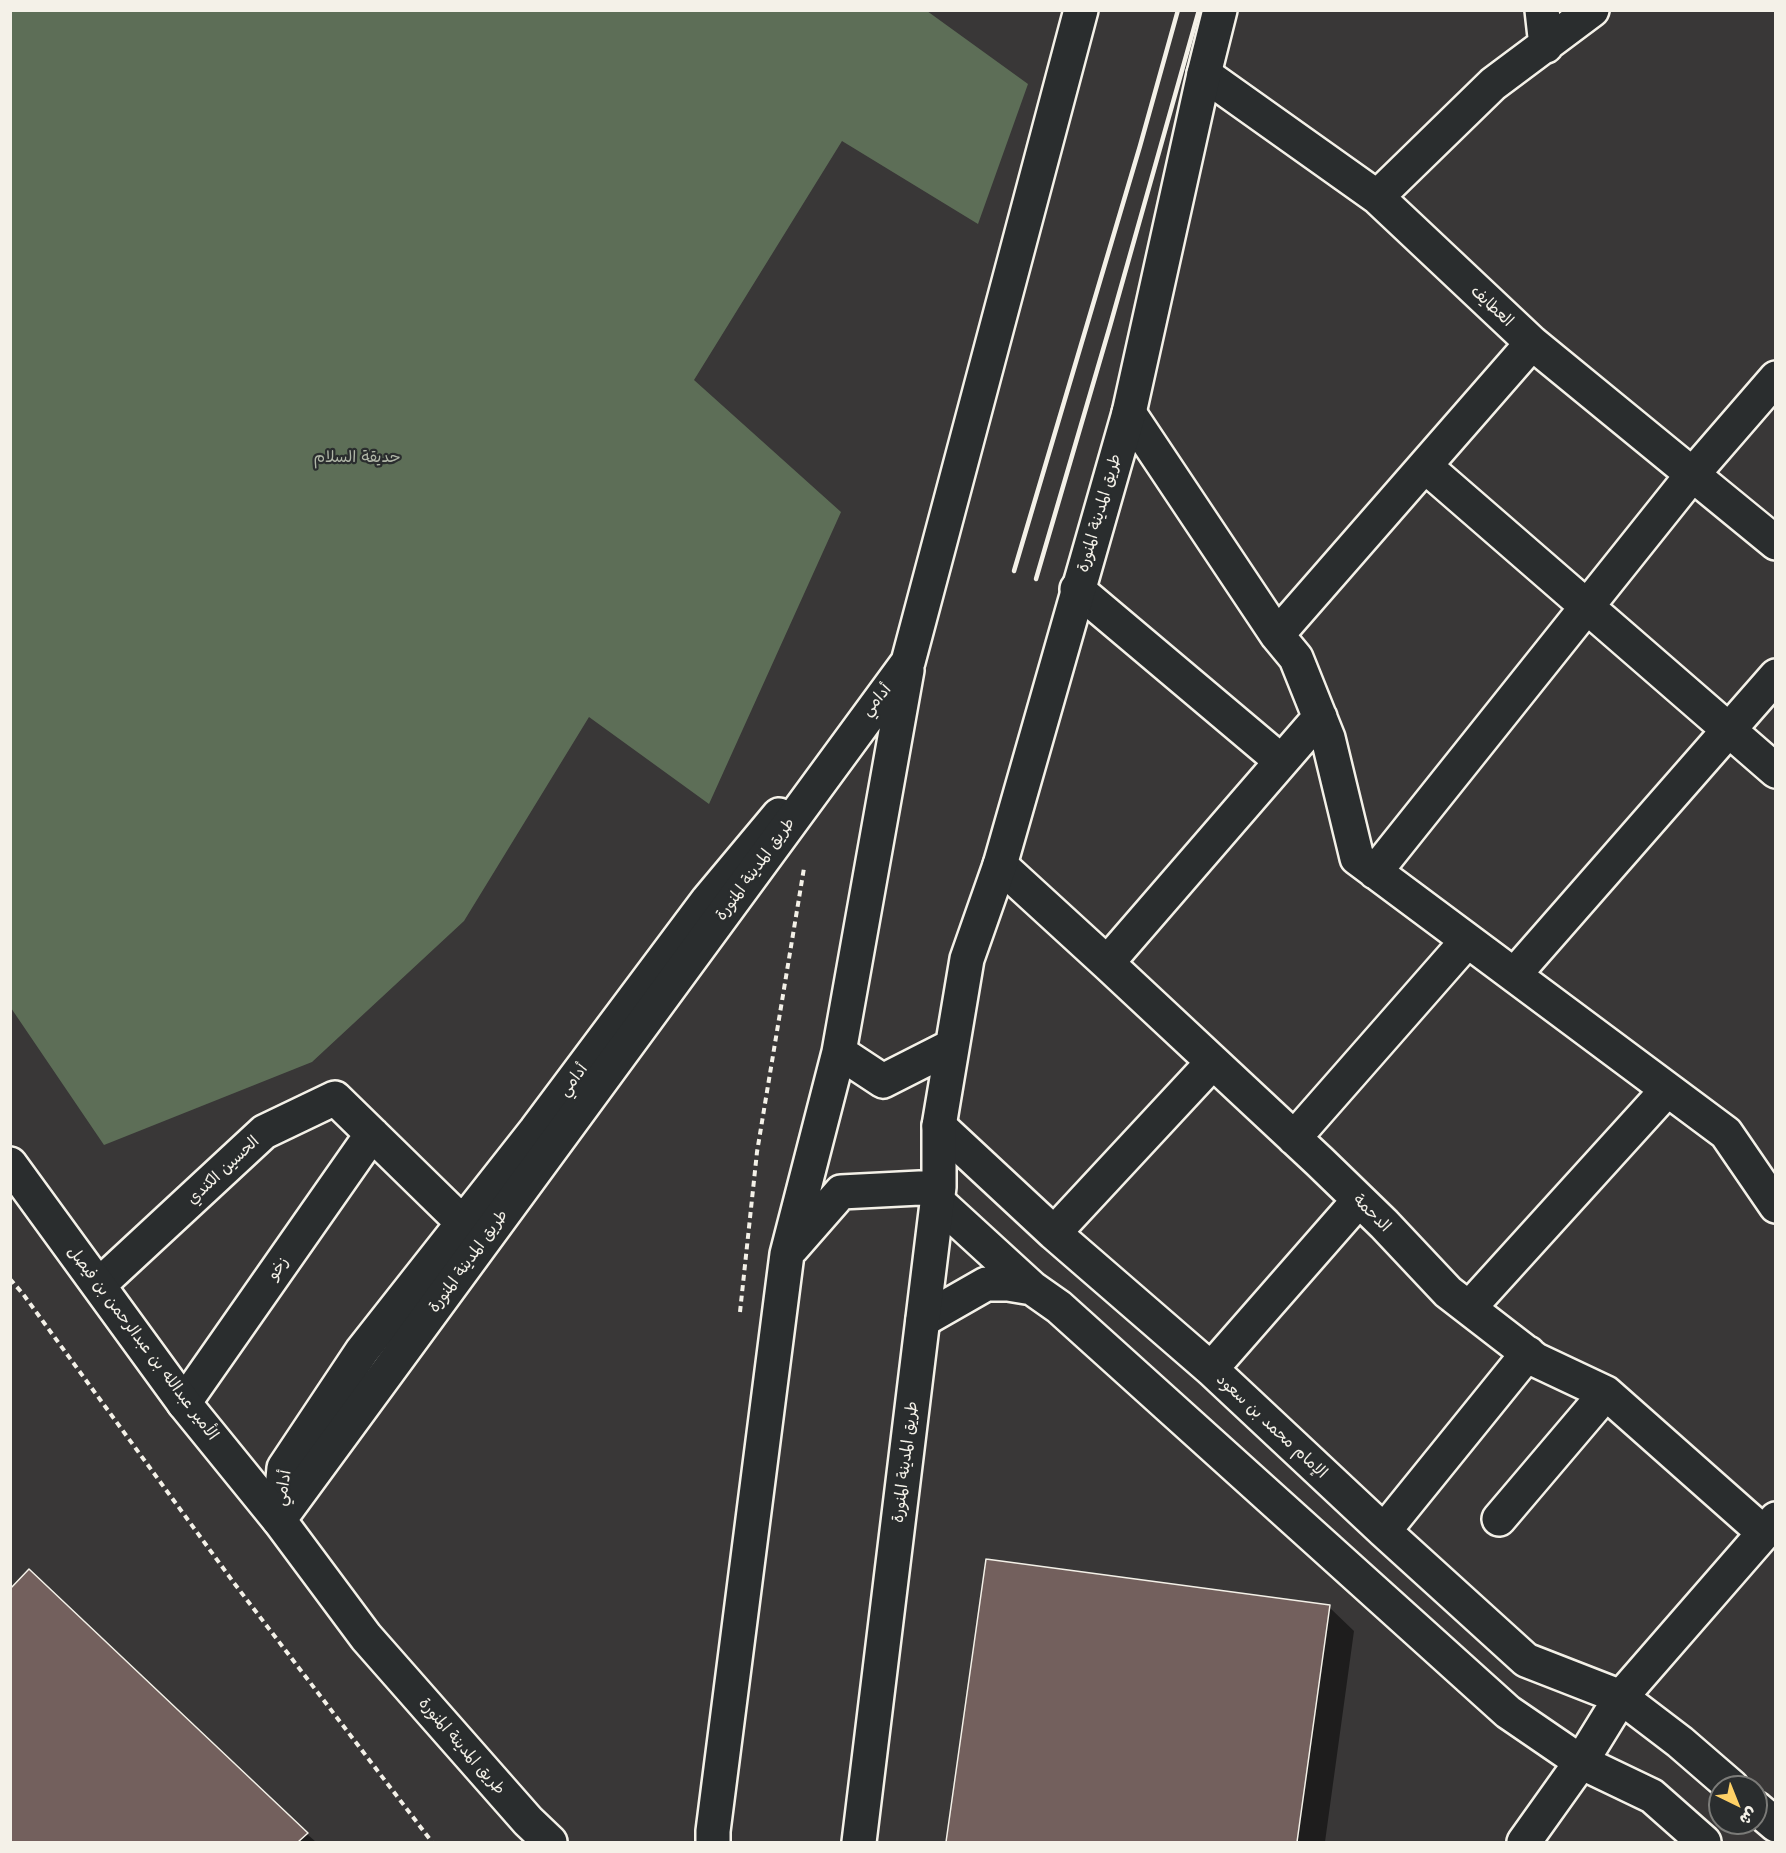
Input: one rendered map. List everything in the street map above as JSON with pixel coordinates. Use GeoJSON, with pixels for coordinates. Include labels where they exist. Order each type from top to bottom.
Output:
{"type":"FeatureCollection","features":[{"type":"Feature","properties":{"kind":"street","name":"طريق المدينة المنورة"},"geometry":{"type":"LineString","coordinates":[[704,1839],[787,1254],[839,1052],[908,662],[1081,10]]}},
{"type":"Feature","properties":{"kind":"street","name":"طريق المدينة المنورة"},"geometry":{"type":"LineString","coordinates":[[859,1842],[938,1194],[939,1126],[967,960],[1000,865],[1129,413],[1220,10]]}},
{"type":"Feature","properties":{"kind":"street"},"geometry":{"type":"LineString","coordinates":[[1542,10],[1546,46]]}},
{"type":"Feature","properties":{"kind":"street"},"geometry":{"type":"LineString","coordinates":[[1377,197],[1493,84],[1592,10]]}},
{"type":"Feature","properties":{"kind":"street","name":"العطايف"},"geometry":{"type":"LineString","coordinates":[[1204,74],[1377,197],[1532,344],[1776,543]]}},
{"type":"Feature","properties":{"kind":"street"},"geometry":{"type":"LineString","coordinates":[[1277,635],[1532,344]]}},
{"type":"Feature","properties":{"kind":"street"},"geometry":{"type":"LineString","coordinates":[[1375,872],[1692,475],[1776,378]]}},
{"type":"Feature","properties":{"kind":"street"},"geometry":{"type":"LineString","coordinates":[[1129,413],[1277,635],[1296,658],[1328,738],[1357,858],[1726,1133],[1776,1206]]}},
{"type":"Feature","properties":{"kind":"street"},"geometry":{"type":"LineString","coordinates":[[1425,466],[1776,771]]}},
{"type":"Feature","properties":{"kind":"street"},"geometry":{"type":"LineString","coordinates":[[1077,589],[1281,761]]}},
{"type":"Feature","properties":{"kind":"street","name":"طريق المدينة المنورة"},"geometry":{"type":"LineString","coordinates":[[550,1842],[520,1812],[366,1637],[279,1520],[908,662]]}},
{"type":"Feature","properties":{"kind":"street","name":"أدامي"},"geometry":{"type":"LineString","coordinates":[[279,1520],[284,1468],[362,1352],[464,1224],[708,900],[908,662]]}},
{"type":"Feature","properties":{"kind":"street"},"geometry":{"type":"LineString","coordinates":[[1514,975],[1776,676]]}},
{"type":"Feature","properties":{"kind":"street"},"geometry":{"type":"LineString","coordinates":[[1107,963],[1320,717]]}},
{"type":"Feature","properties":{"kind":"street","name":"الدحمة"},"geometry":{"type":"LineString","coordinates":[[1000,865],[1294,1138],[1359,1200],[1448,1292],[1536,1360],[1606,1393],[1770,1526]]}},
{"type":"Feature","properties":{"kind":"street"},"geometry":{"type":"LineString","coordinates":[[1294,1138],[1467,940]]}},
{"type":"Feature","properties":{"kind":"street"},"geometry":{"type":"LineString","coordinates":[[839,1052],[883,1081],[952,1046]]}},
{"type":"Feature","properties":{"kind":"street"},"geometry":{"type":"LineString","coordinates":[[1054,1233],[1213,1062]]}},
{"type":"Feature","properties":{"kind":"street"},"geometry":{"type":"LineString","coordinates":[[1469,1308],[1667,1090]]}},
{"type":"Feature","properties":{"kind":"street","name":"الحسين الكندي"},"geometry":{"type":"LineString","coordinates":[[99,1285],[264,1132],[334,1098],[464,1224]]}},
{"type":"Feature","properties":{"kind":"street","name":"الإمام محمد بن سعود"},"geometry":{"type":"LineString","coordinates":[[939,1126],[1054,1233],[1211,1369],[1526,1660],[1621,1697],[1680,1742],[1718,1775]]}},
{"type":"Feature","properties":{"kind":"street","name":"زخو"},"geometry":{"type":"LineString","coordinates":[[184,1403],[372,1134]]}},
{"type":"Feature","properties":{"kind":"street","name":"الأمير عبدالله بن عبدالرحمن بن فيصل"},"geometry":{"type":"LineString","coordinates":[[10,1164],[184,1403],[279,1520]]}},
{"type":"Feature","properties":{"kind":"street"},"geometry":{"type":"LineString","coordinates":[[787,1254],[841,1192],[938,1194],[1032,1288],[1059,1307],[1508,1712],[1581,1762],[1652,1796],[1704,1842]]}},
{"type":"Feature","properties":{"kind":"street"},"geometry":{"type":"LineString","coordinates":[[1211,1369],[1359,1200]]}},
{"type":"Feature","properties":{"kind":"street"},"geometry":{"type":"LineString","coordinates":[[923,1320],[986,1284],[1008,1284],[1032,1288]]}},
{"type":"Feature","properties":{"kind":"street"},"geometry":{"type":"LineString","coordinates":[[1384,1531],[1528,1353]]}},
{"type":"Feature","properties":{"kind":"street"},"geometry":{"type":"LineString","coordinates":[[1499,1519],[1606,1393]]}},
{"type":"Feature","properties":{"kind":"street"},"geometry":{"type":"LineString","coordinates":[[1524,1842],[1581,1762],[1621,1697],[1770,1526]]}},
{"type":"Feature","properties":{"kind":"path"},"geometry":{"type":"LineString","coordinates":[[10,1279],[234,1583],[432,1842]]}},
{"type":"Feature","properties":{"kind":"green space","name":"حديقة السلام"},"geometry":{"type":"Polygon","coordinates":[[[10,11],[927,11],[1028,84],[978,224],[842,141],[694,380],[841,512],[709,804],[589,717],[464,921],[312,1062],[104,1145],[11,1008],[10,11]]]}},
{"type":"Feature","properties":{"kind":"building"},"geometry":{"type":"Polygon","coordinates":[[[986,1559],[1330,1605],[1297,1842],[946,1842],[986,1559]]]}},
{"type":"Feature","properties":{"kind":"building"},"geometry":{"type":"Polygon","coordinates":[[[29,1569],[308,1833],[298,1842],[10,1842],[10,1589],[29,1569]]]}},
{"type":"Feature","properties":{"kind":"railway"},"geometry":{"type":"LineString","coordinates":[[1014,571],[1178,10]]}},
{"type":"Feature","properties":{"kind":"railway"},"geometry":{"type":"LineString","coordinates":[[1036,579],[1199,10]]}}]}
